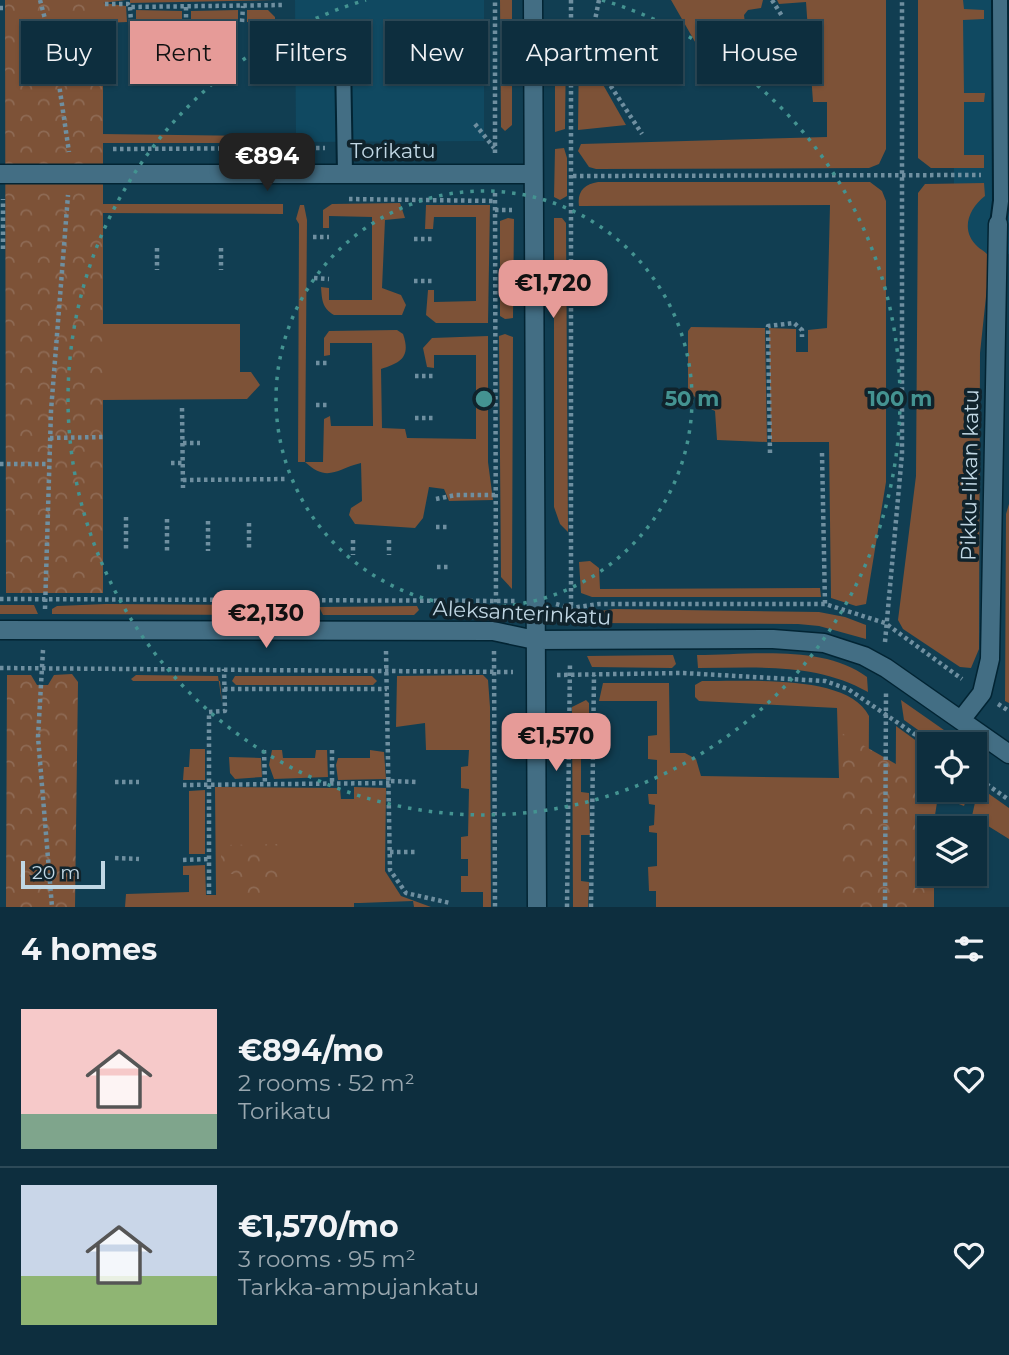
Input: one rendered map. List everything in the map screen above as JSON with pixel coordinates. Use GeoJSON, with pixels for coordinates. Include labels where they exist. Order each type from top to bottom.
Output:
{"type":"FeatureCollection","features":[{"type":"Feature","properties":{"kind":"street"},"geometry":{"type":"LineString","coordinates":[[533,0],[537,907]]}},
{"type":"Feature","properties":{"kind":"street","name":"Torikatu"},"geometry":{"type":"LineString","coordinates":[[0,174],[534,174]]}},
{"type":"Feature","properties":{"kind":"street","name":"Pikku-Iikan katu"},"geometry":{"type":"LineString","coordinates":[[961,720],[982,693],[990,659],[998,223]]}},
{"type":"Feature","properties":{"kind":"street","name":"Aleksanterinkatu"},"geometry":{"type":"LineString","coordinates":[[0,630],[493,631],[535,640],[773,639],[824,643],[864,656],[1009,754]]}},
{"type":"Feature","properties":{"kind":"lane"},"geometry":{"type":"LineString","coordinates":[[998,223],[1005,201],[1000,174],[1000,0]]}},
{"type":"Feature","properties":{"kind":"lane"},"geometry":{"type":"LineString","coordinates":[[343,84],[345,173]]}},
{"type":"Feature","properties":{"kind":"path"},"geometry":{"type":"LineString","coordinates":[[40,0],[55,57],[69,149],[50,438],[46,599],[38,737],[52,907]]}},
{"type":"Feature","properties":{"kind":"path"},"geometry":{"type":"LineString","coordinates":[[495,0],[495,907]]}},
{"type":"Feature","properties":{"kind":"path"},"geometry":{"type":"LineString","coordinates":[[566,907],[571,641],[571,0]]}},
{"type":"Feature","properties":{"kind":"path"},"geometry":{"type":"LineString","coordinates":[[599,0],[592,35],[597,65],[642,134]]}},
{"type":"Feature","properties":{"kind":"path"},"geometry":{"type":"LineString","coordinates":[[772,0],[782,16]]}},
{"type":"Feature","properties":{"kind":"path"},"geometry":{"type":"LineString","coordinates":[[885,622],[902,454],[901,0]]}},
{"type":"Feature","properties":{"kind":"path"},"geometry":{"type":"LineString","coordinates":[[104,4],[186,7],[283,5]]}},
{"type":"Feature","properties":{"kind":"path"},"geometry":{"type":"LineString","coordinates":[[243,6],[243,22]]}},
{"type":"Feature","properties":{"kind":"path"},"geometry":{"type":"LineString","coordinates":[[186,7],[186,21]]}},
{"type":"Feature","properties":{"kind":"path"},"geometry":{"type":"LineString","coordinates":[[475,124],[495,149]]}},
{"type":"Feature","properties":{"kind":"path"},"geometry":{"type":"LineString","coordinates":[[108,149],[280,146],[343,149]]}},
{"type":"Feature","properties":{"kind":"path"},"geometry":{"type":"LineString","coordinates":[[55,149],[82,149]]}},
{"type":"Feature","properties":{"kind":"path"},"geometry":{"type":"LineString","coordinates":[[481,149],[495,149]]}},
{"type":"Feature","properties":{"kind":"path"},"geometry":{"type":"LineString","coordinates":[[573,176],[1000,174]]}},
{"type":"Feature","properties":{"kind":"path"},"geometry":{"type":"LineString","coordinates":[[3,199],[3,248]]}},
{"type":"Feature","properties":{"kind":"path"},"geometry":{"type":"LineString","coordinates":[[313,237],[329,237]]}},
{"type":"Feature","properties":{"kind":"path"},"geometry":{"type":"LineString","coordinates":[[414,239],[433,239]]}},
{"type":"Feature","properties":{"kind":"path"},"geometry":{"type":"LineString","coordinates":[[157,248],[157,270]]}},
{"type":"Feature","properties":{"kind":"path"},"geometry":{"type":"LineString","coordinates":[[221,248],[221,270]]}},
{"type":"Feature","properties":{"kind":"path"},"geometry":{"type":"LineString","coordinates":[[314,278],[328,279]]}},
{"type":"Feature","properties":{"kind":"path"},"geometry":{"type":"LineString","coordinates":[[414,281],[434,281]]}},
{"type":"Feature","properties":{"kind":"path"},"geometry":{"type":"LineString","coordinates":[[770,453],[768,326],[794,323],[802,330],[802,337]]}},
{"type":"Feature","properties":{"kind":"path"},"geometry":{"type":"LineString","coordinates":[[316,363],[330,363]]}},
{"type":"Feature","properties":{"kind":"path"},"geometry":{"type":"LineString","coordinates":[[415,376],[434,376]]}},
{"type":"Feature","properties":{"kind":"path"},"geometry":{"type":"LineString","coordinates":[[316,405],[330,405]]}},
{"type":"Feature","properties":{"kind":"path"},"geometry":{"type":"LineString","coordinates":[[183,408],[183,488]]}},
{"type":"Feature","properties":{"kind":"path"},"geometry":{"type":"LineString","coordinates":[[415,418],[434,418]]}},
{"type":"Feature","properties":{"kind":"path"},"geometry":{"type":"LineString","coordinates":[[50,438],[103,437]]}},
{"type":"Feature","properties":{"kind":"path"},"geometry":{"type":"LineString","coordinates":[[183,443],[200,443]]}},
{"type":"Feature","properties":{"kind":"path"},"geometry":{"type":"LineString","coordinates":[[822,453],[825,604]]}},
{"type":"Feature","properties":{"kind":"path"},"geometry":{"type":"LineString","coordinates":[[172,463],[183,463]]}},
{"type":"Feature","properties":{"kind":"path"},"geometry":{"type":"LineString","coordinates":[[0,464],[49,464]]}},
{"type":"Feature","properties":{"kind":"path"},"geometry":{"type":"LineString","coordinates":[[183,480],[286,479]]}},
{"type":"Feature","properties":{"kind":"path"},"geometry":{"type":"LineString","coordinates":[[436,499],[456,495],[496,495]]}},
{"type":"Feature","properties":{"kind":"path"},"geometry":{"type":"LineString","coordinates":[[126,517],[126,552]]}},
{"type":"Feature","properties":{"kind":"path"},"geometry":{"type":"LineString","coordinates":[[167,519],[167,551]]}},
{"type":"Feature","properties":{"kind":"path"},"geometry":{"type":"LineString","coordinates":[[208,521],[208,551]]}},
{"type":"Feature","properties":{"kind":"path"},"geometry":{"type":"LineString","coordinates":[[249,523],[249,551]]}},
{"type":"Feature","properties":{"kind":"path"},"geometry":{"type":"LineString","coordinates":[[436,527],[449,527]]}},
{"type":"Feature","properties":{"kind":"path"},"geometry":{"type":"LineString","coordinates":[[353,540],[353,555]]}},
{"type":"Feature","properties":{"kind":"path"},"geometry":{"type":"LineString","coordinates":[[389,540],[389,555]]}},
{"type":"Feature","properties":{"kind":"path"},"geometry":{"type":"LineString","coordinates":[[437,567],[450,567]]}},
{"type":"Feature","properties":{"kind":"path"},"geometry":{"type":"LineString","coordinates":[[0,599],[497,602],[535,599],[571,608],[598,604],[825,604],[885,622],[982,693]]}},
{"type":"Feature","properties":{"kind":"path"},"geometry":{"type":"LineString","coordinates":[[386,632],[391,782],[390,870],[406,894],[450,902]]}},
{"type":"Feature","properties":{"kind":"path"},"geometry":{"type":"LineString","coordinates":[[0,668],[495,669],[537,675],[683,673],[803,678],[848,689],[917,735]]}},
{"type":"Feature","properties":{"kind":"path"},"geometry":{"type":"LineString","coordinates":[[209,894],[209,712],[225,711],[224,668]]}},
{"type":"Feature","properties":{"kind":"path"},"geometry":{"type":"LineString","coordinates":[[591,907],[594,675]]}},
{"type":"Feature","properties":{"kind":"path"},"geometry":{"type":"LineString","coordinates":[[224,689],[387,689]]}},
{"type":"Feature","properties":{"kind":"path"},"geometry":{"type":"LineString","coordinates":[[885,907],[886,713]]}},
{"type":"Feature","properties":{"kind":"path"},"geometry":{"type":"LineString","coordinates":[[264,750],[265,784]]}},
{"type":"Feature","properties":{"kind":"path"},"geometry":{"type":"LineString","coordinates":[[332,750],[332,783]]}},
{"type":"Feature","properties":{"kind":"path"},"geometry":{"type":"LineString","coordinates":[[115,782],[139,782]]}},
{"type":"Feature","properties":{"kind":"path"},"geometry":{"type":"LineString","coordinates":[[183,785],[416,782]]}},
{"type":"Feature","properties":{"kind":"path"},"geometry":{"type":"LineString","coordinates":[[987,784],[1009,800]]}},
{"type":"Feature","properties":{"kind":"path"},"geometry":{"type":"LineString","coordinates":[[390,852],[415,852]]}},
{"type":"Feature","properties":{"kind":"path"},"geometry":{"type":"LineString","coordinates":[[115,858],[139,859]]}},
{"type":"Feature","properties":{"kind":"path"},"geometry":{"type":"LineString","coordinates":[[183,860],[209,859]]}},
{"type":"Feature","properties":{"kind":"shaded area"},"geometry":{"type":"Polygon","coordinates":[[[295,0],[484,0],[484,21],[385,21],[385,84],[484,84],[484,141],[296,142],[296,84],[371,84],[371,21],[295,21],[295,0]]]}},
{"type":"Feature","properties":{"kind":"shaded area"},"geometry":{"type":"Polygon","coordinates":[[[954,0],[1009,0],[1009,254],[954,254],[954,0]]]}},
{"type":"Feature","properties":{"kind":"green space"},"geometry":{"type":"Polygon","coordinates":[[[5,0],[103,0],[103,21],[21,21],[21,84],[103,84],[103,593],[6,593],[5,0]]]}},
{"type":"Feature","properties":{"kind":"green space"},"geometry":{"type":"Polygon","coordinates":[[[46,0],[126,0],[103,3],[126,6],[127,22],[50,21],[46,0]]]}},
{"type":"Feature","properties":{"kind":"green space"},"geometry":{"type":"Polygon","coordinates":[[[130,0],[275,0],[130,3],[130,0]]]}},
{"type":"Feature","properties":{"kind":"green space"},"geometry":{"type":"Polygon","coordinates":[[[500,0],[512,0],[512,21],[502,21],[502,84],[512,84],[512,125],[505,131],[501,127],[500,0]]]}},
{"type":"Feature","properties":{"kind":"green space"},"geometry":{"type":"Polygon","coordinates":[[[671,0],[763,0],[761,8],[748,10],[744,15],[745,21],[697,21],[697,45],[671,0]]]}},
{"type":"Feature","properties":{"kind":"green space"},"geometry":{"type":"Polygon","coordinates":[[[777,0],[886,0],[886,149],[879,164],[869,168],[589,167],[578,151],[581,144],[827,137],[827,102],[813,102],[812,84],[822,84],[822,21],[807,21],[806,2],[779,4],[777,0]]]}},
{"type":"Feature","properties":{"kind":"green space"},"geometry":{"type":"Polygon","coordinates":[[[918,0],[963,0],[964,9],[984,10],[984,19],[963,20],[964,93],[985,93],[984,102],[964,102],[964,155],[984,155],[984,168],[931,168],[918,158],[918,0]]]}},
{"type":"Feature","properties":{"kind":"green space"},"geometry":{"type":"Polygon","coordinates":[[[136,10],[182,11],[182,21],[136,21],[136,10]]]}},
{"type":"Feature","properties":{"kind":"green space"},"geometry":{"type":"Polygon","coordinates":[[[238,10],[238,22],[191,21],[191,11],[238,10]]]}},
{"type":"Feature","properties":{"kind":"green space"},"geometry":{"type":"Polygon","coordinates":[[[247,10],[268,10],[275,17],[275,21],[247,22],[247,10]]]}},
{"type":"Feature","properties":{"kind":"green space"},"geometry":{"type":"Polygon","coordinates":[[[64,84],[102,84],[102,134],[264,136],[264,143],[76,143],[64,84]]]}},
{"type":"Feature","properties":{"kind":"green space"},"geometry":{"type":"Polygon","coordinates":[[[555,84],[566,84],[565,129],[555,132],[555,84]]]}},
{"type":"Feature","properties":{"kind":"green space"},"geometry":{"type":"Polygon","coordinates":[[[579,84],[603,84],[626,125],[578,130],[579,84]]]}},
{"type":"Feature","properties":{"kind":"green space"},"geometry":{"type":"Polygon","coordinates":[[[564,148],[567,158],[567,196],[560,200],[554,197],[555,149],[564,148]]]}},
{"type":"Feature","properties":{"kind":"green space"},"geometry":{"type":"Polygon","coordinates":[[[598,182],[870,182],[882,191],[886,201],[886,482],[866,604],[856,606],[831,598],[829,442],[771,442],[769,328],[796,329],[796,352],[808,352],[808,330],[827,328],[830,205],[579,206],[582,190],[598,182]]]}},
{"type":"Feature","properties":{"kind":"green space"},"geometry":{"type":"Polygon","coordinates":[[[984,183],[985,196],[974,207],[968,220],[972,241],[990,259],[980,353],[979,649],[971,668],[960,667],[903,629],[898,620],[916,476],[918,193],[925,184],[984,183]]]}},
{"type":"Feature","properties":{"kind":"green space"},"geometry":{"type":"Polygon","coordinates":[[[400,203],[405,218],[385,220],[382,288],[401,295],[406,305],[402,315],[334,315],[322,300],[321,287],[329,288],[329,300],[372,300],[372,217],[329,216],[329,228],[323,228],[323,210],[332,204],[400,203]]]}},
{"type":"Feature","properties":{"kind":"green space"},"geometry":{"type":"Polygon","coordinates":[[[81,204],[283,204],[283,214],[102,213],[101,324],[240,324],[240,372],[251,372],[260,385],[247,399],[103,400],[81,204]]]}},
{"type":"Feature","properties":{"kind":"green space"},"geometry":{"type":"Polygon","coordinates":[[[300,205],[304,205],[307,220],[305,462],[298,462],[299,224],[296,219],[300,205]]]}},
{"type":"Feature","properties":{"kind":"green space"},"geometry":{"type":"Polygon","coordinates":[[[426,205],[490,205],[488,323],[436,323],[426,315],[428,290],[434,290],[434,302],[476,301],[476,217],[434,217],[433,229],[425,229],[426,205]]]}},
{"type":"Feature","properties":{"kind":"green space"},"geometry":{"type":"Polygon","coordinates":[[[554,218],[562,218],[566,223],[568,532],[560,524],[554,507],[554,218]]]}},
{"type":"Feature","properties":{"kind":"green space"},"geometry":{"type":"Polygon","coordinates":[[[514,219],[513,318],[505,319],[500,316],[500,221],[514,219]]]}},
{"type":"Feature","properties":{"kind":"green space"},"geometry":{"type":"Polygon","coordinates":[[[691,327],[765,328],[767,442],[717,440],[715,411],[703,405],[688,390],[688,331],[691,327]]]}},
{"type":"Feature","properties":{"kind":"green space"},"geometry":{"type":"Polygon","coordinates":[[[397,330],[403,334],[405,354],[399,361],[381,369],[382,428],[405,429],[407,438],[476,439],[476,355],[434,355],[434,368],[427,367],[423,348],[432,338],[488,336],[488,462],[493,500],[449,501],[444,489],[429,487],[423,518],[415,528],[355,524],[349,515],[351,508],[362,501],[361,463],[326,473],[305,462],[323,462],[324,419],[330,416],[331,426],[373,426],[372,343],[330,343],[330,355],[324,356],[324,338],[329,331],[397,330]]]}},
{"type":"Feature","properties":{"kind":"green space"},"geometry":{"type":"Polygon","coordinates":[[[505,334],[513,337],[512,589],[501,577],[499,336],[505,334]]]}},
{"type":"Feature","properties":{"kind":"green space"},"geometry":{"type":"Polygon","coordinates":[[[1009,504],[1009,703],[1005,701],[1006,514],[1009,504]]]}},
{"type":"Feature","properties":{"kind":"green space"},"geometry":{"type":"Polygon","coordinates":[[[590,561],[599,568],[600,589],[820,588],[821,597],[592,597],[581,593],[579,562],[590,561]]]}},
{"type":"Feature","properties":{"kind":"green space"},"geometry":{"type":"Polygon","coordinates":[[[0,605],[34,605],[38,614],[0,614],[0,605]]]}},
{"type":"Feature","properties":{"kind":"green space"},"geometry":{"type":"Polygon","coordinates":[[[271,605],[271,615],[52,614],[52,609],[57,606],[271,605]]]}},
{"type":"Feature","properties":{"kind":"green space"},"geometry":{"type":"Polygon","coordinates":[[[417,606],[419,610],[414,615],[323,615],[319,607],[417,606]]]}},
{"type":"Feature","properties":{"kind":"green space"},"geometry":{"type":"Polygon","coordinates":[[[477,606],[487,615],[443,615],[442,607],[477,606]]]}},
{"type":"Feature","properties":{"kind":"green space"},"geometry":{"type":"Polygon","coordinates":[[[614,609],[819,612],[845,617],[866,625],[866,639],[819,626],[798,624],[589,623],[594,612],[614,609]]]}},
{"type":"Feature","properties":{"kind":"green space"},"geometry":{"type":"Polygon","coordinates":[[[762,653],[829,660],[867,677],[868,692],[848,682],[806,671],[698,668],[697,655],[762,653]]]}},
{"type":"Feature","properties":{"kind":"green space"},"geometry":{"type":"Polygon","coordinates":[[[673,655],[676,664],[672,668],[592,667],[587,656],[673,655]]]}},
{"type":"Feature","properties":{"kind":"green space"},"geometry":{"type":"Polygon","coordinates":[[[72,674],[78,682],[75,907],[6,907],[7,675],[31,675],[37,685],[48,685],[54,675],[72,674]]]}},
{"type":"Feature","properties":{"kind":"green space"},"geometry":{"type":"Polygon","coordinates":[[[136,675],[218,676],[219,681],[133,681],[131,679],[136,675]]]}},
{"type":"Feature","properties":{"kind":"green space"},"geometry":{"type":"Polygon","coordinates":[[[483,675],[488,680],[490,707],[491,907],[483,907],[483,892],[461,892],[461,876],[468,876],[468,859],[461,859],[461,837],[468,836],[469,789],[461,788],[461,767],[468,766],[469,750],[426,750],[425,723],[396,727],[397,676],[483,675]]]}},
{"type":"Feature","properties":{"kind":"green space"},"geometry":{"type":"Polygon","coordinates":[[[235,676],[372,676],[377,681],[373,685],[236,685],[232,681],[235,676]]]}},
{"type":"Feature","properties":{"kind":"green space"},"geometry":{"type":"Polygon","coordinates":[[[702,681],[768,681],[818,686],[858,702],[869,716],[868,907],[656,907],[656,891],[649,891],[648,867],[657,866],[657,833],[649,832],[649,826],[654,825],[655,805],[649,804],[648,794],[657,794],[657,760],[648,759],[648,736],[657,735],[657,701],[599,701],[603,683],[669,683],[670,753],[685,753],[696,759],[701,776],[839,778],[837,708],[699,701],[695,697],[695,685],[702,681]]]}},
{"type":"Feature","properties":{"kind":"green space"},"geometry":{"type":"Polygon","coordinates":[[[586,700],[589,703],[589,746],[581,747],[581,792],[589,793],[590,835],[581,835],[581,881],[589,882],[588,907],[573,907],[572,707],[586,700]]]}},
{"type":"Feature","properties":{"kind":"green space"},"geometry":{"type":"Polygon","coordinates":[[[901,700],[947,732],[921,732],[904,720],[901,700]]]}},
{"type":"Feature","properties":{"kind":"green space"},"geometry":{"type":"Polygon","coordinates":[[[896,726],[917,741],[917,802],[937,802],[935,816],[917,816],[917,886],[934,886],[934,907],[895,907],[896,726]]]}},
{"type":"Feature","properties":{"kind":"green space"},"geometry":{"type":"Polygon","coordinates":[[[840,732],[917,776],[917,802],[923,802],[923,816],[917,816],[917,886],[925,886],[925,907],[840,907],[840,732]]]}},
{"type":"Feature","properties":{"kind":"green space"},"geometry":{"type":"Polygon","coordinates":[[[190,749],[205,749],[205,780],[183,780],[184,767],[189,767],[190,749]]]}},
{"type":"Feature","properties":{"kind":"green space"},"geometry":{"type":"Polygon","coordinates":[[[272,750],[282,750],[283,758],[315,758],[316,750],[327,750],[328,777],[274,779],[269,765],[272,750]]]}},
{"type":"Feature","properties":{"kind":"green space"},"geometry":{"type":"Polygon","coordinates":[[[370,750],[384,752],[386,779],[338,780],[338,758],[370,758],[370,750]]]}},
{"type":"Feature","properties":{"kind":"green space"},"geometry":{"type":"Polygon","coordinates":[[[229,757],[261,758],[262,777],[235,779],[230,773],[229,757]]]}},
{"type":"Feature","properties":{"kind":"green space"},"geometry":{"type":"Polygon","coordinates":[[[215,787],[340,788],[341,799],[354,799],[354,787],[386,788],[385,871],[401,896],[431,907],[414,907],[413,901],[354,903],[354,907],[125,907],[126,894],[189,892],[189,875],[183,875],[183,866],[205,865],[206,895],[216,895],[215,787]]]}},
{"type":"Feature","properties":{"kind":"green space"},"geometry":{"type":"Polygon","coordinates":[[[205,790],[205,854],[189,854],[189,791],[205,790]]]}},
{"type":"Feature","properties":{"kind":"green space"},"geometry":{"type":"Polygon","coordinates":[[[987,792],[1009,808],[1009,839],[987,825],[987,816],[972,816],[975,802],[987,802],[987,792]]]}},
{"type":"Feature","properties":{"kind":"green space"},"geometry":{"type":"Polygon","coordinates":[[[278,844],[279,898],[236,899],[236,874],[221,874],[221,845],[278,844]]]}}]}
